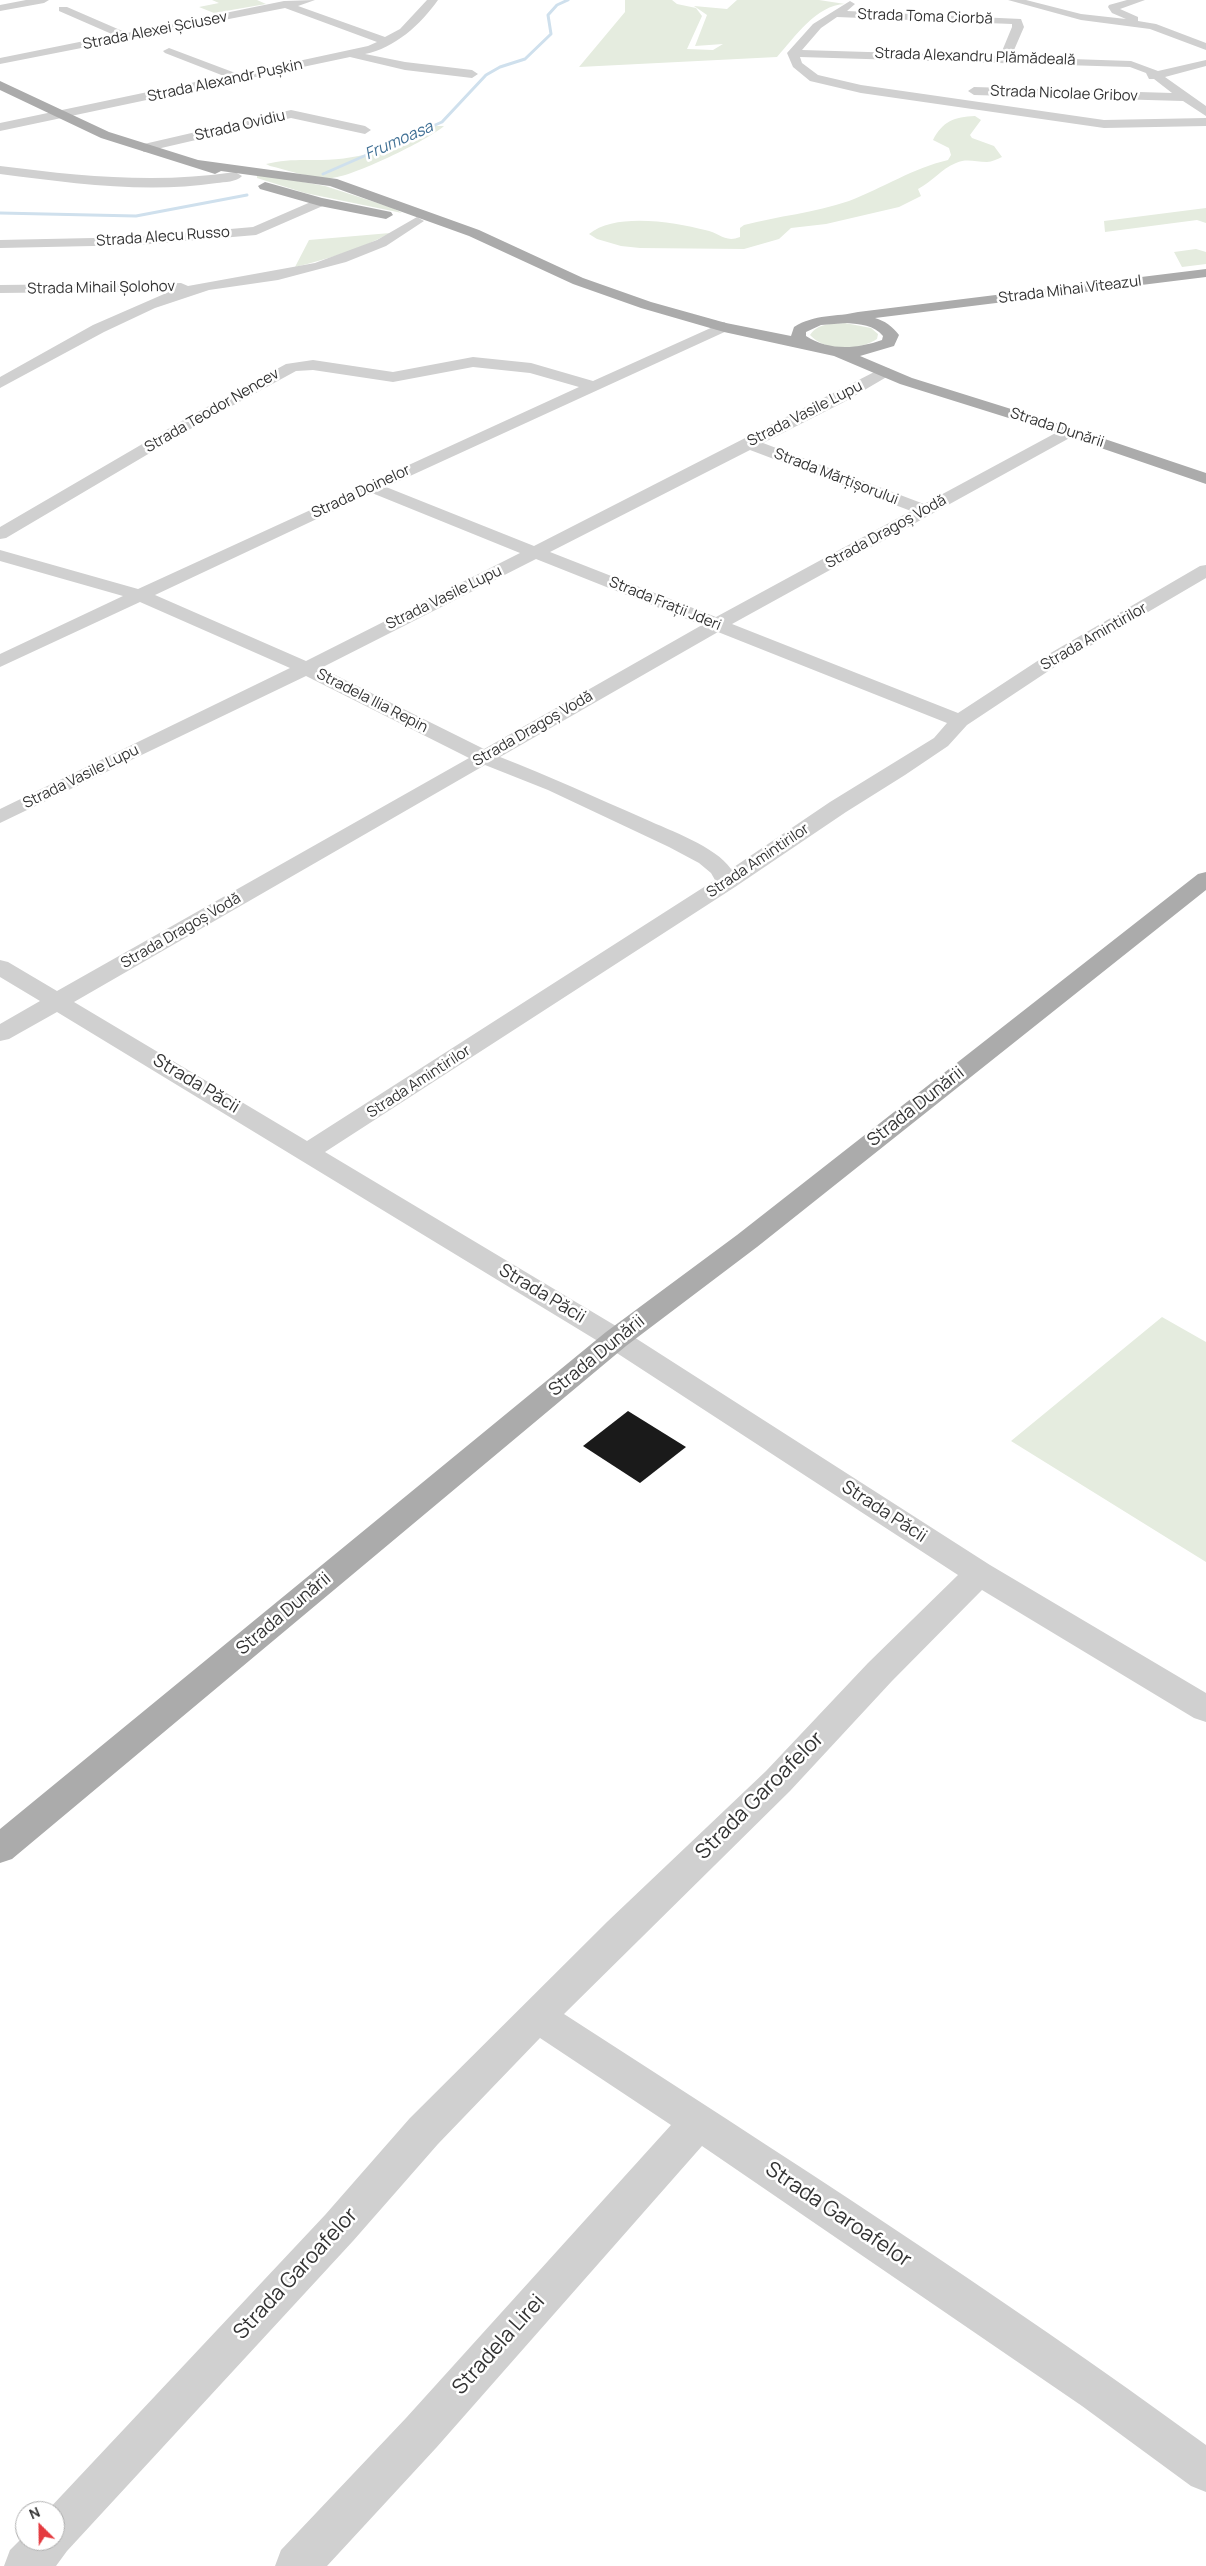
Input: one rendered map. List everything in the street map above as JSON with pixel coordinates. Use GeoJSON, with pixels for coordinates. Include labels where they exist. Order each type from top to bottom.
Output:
{"type":"FeatureCollection","features":[{"type":"Feature","properties":{"kind":"main road"},"geometry":{"type":"LineString","coordinates":[[0,85],[105,135],[144,148],[320,202],[390,216],[414,215]]}},
{"type":"Feature","properties":{"kind":"main road"},"geometry":{"type":"LineString","coordinates":[[199,164],[326,181],[414,215],[474,233],[594,287],[681,316],[724,327],[838,352],[866,351],[882,347],[892,338],[886,328],[869,322],[838,318],[787,321]]}},
{"type":"Feature","properties":{"kind":"main road"},"geometry":{"type":"LineString","coordinates":[[239,177],[259,173]]}},
{"type":"Feature","properties":{"kind":"main road","name":"Strada Mihai Viteazul"},"geometry":{"type":"LineString","coordinates":[[838,318],[1206,273]]}},
{"type":"Feature","properties":{"kind":"main road","name":"Strada Mihai Viteazul"},"geometry":{"type":"LineString","coordinates":[[886,328],[908,316],[934,306]]}},
{"type":"Feature","properties":{"kind":"main road"},"geometry":{"type":"LineString","coordinates":[[681,316],[770,320]]}},
{"type":"Feature","properties":{"kind":"main road"},"geometry":{"type":"LineString","coordinates":[[803,343],[798,338],[798,330],[821,320]]}},
{"type":"Feature","properties":{"kind":"main road"},"geometry":{"type":"LineString","coordinates":[[882,347],[892,366],[906,381]]}},
{"type":"Feature","properties":{"kind":"main road","name":"Strada Dunării"},"geometry":{"type":"LineString","coordinates":[[838,352],[906,381],[1069,432],[1206,479]]}},
{"type":"Feature","properties":{"kind":"main road","name":"Strada Dunării"},"geometry":{"type":"LineString","coordinates":[[0,1849],[616,1339],[747,1241],[1206,880]]}},
{"type":"Feature","properties":{"kind":"street"},"geometry":{"type":"LineString","coordinates":[[0,8],[44,0]]}},
{"type":"Feature","properties":{"kind":"street"},"geometry":{"type":"LineString","coordinates":[[273,0],[388,42]]}},
{"type":"Feature","properties":{"kind":"street","name":"Strada Alexei Șciusev"},"geometry":{"type":"LineString","coordinates":[[0,61],[288,6],[310,0]]}},
{"type":"Feature","properties":{"kind":"street","name":"Strada Alexandr Pușkin"},"geometry":{"type":"LineString","coordinates":[[0,127],[372,49],[388,42],[413,23],[433,0]]}},
{"type":"Feature","properties":{"kind":"street"},"geometry":{"type":"LineString","coordinates":[[1013,0],[1081,17],[1152,26]]}},
{"type":"Feature","properties":{"kind":"street"},"geometry":{"type":"LineString","coordinates":[[1140,0],[1116,5],[1114,9],[1206,47]]}},
{"type":"Feature","properties":{"kind":"street"},"geometry":{"type":"LineString","coordinates":[[836,12],[884,3]]}},
{"type":"Feature","properties":{"kind":"street"},"geometry":{"type":"LineString","coordinates":[[850,4],[817,26],[793,53],[797,65],[814,78],[844,86],[924,99],[1104,124],[1206,122]]}},
{"type":"Feature","properties":{"kind":"street"},"geometry":{"type":"LineString","coordinates":[[63,9],[127,37]]}},
{"type":"Feature","properties":{"kind":"street","name":"Strada Toma Ciorbă"},"geometry":{"type":"LineString","coordinates":[[836,12],[1017,21],[1018,27],[1005,58]]}},
{"type":"Feature","properties":{"kind":"street"},"geometry":{"type":"LineString","coordinates":[[169,51],[239,78]]}},
{"type":"Feature","properties":{"kind":"street","name":"Strada Alexandru Plămădeală"},"geometry":{"type":"LineString","coordinates":[[793,53],[1114,61],[1142,66],[1206,112]]}},
{"type":"Feature","properties":{"kind":"street"},"geometry":{"type":"LineString","coordinates":[[350,54],[405,66],[472,74]]}},
{"type":"Feature","properties":{"kind":"street"},"geometry":{"type":"LineString","coordinates":[[1154,76],[1206,63]]}},
{"type":"Feature","properties":{"kind":"street","name":"Strada Nicolae Gribov"},"geometry":{"type":"LineString","coordinates":[[924,99],[940,93],[959,90],[1184,97],[1206,96]]}},
{"type":"Feature","properties":{"kind":"street","name":"Strada Ovidiu"},"geometry":{"type":"LineString","coordinates":[[144,148],[290,114],[365,130]]}},
{"type":"Feature","properties":{"kind":"street"},"geometry":{"type":"LineString","coordinates":[[0,170],[124,184],[206,182],[239,177]]}},
{"type":"Feature","properties":{"kind":"street","name":"Strada Alecu Russo"},"geometry":{"type":"LineString","coordinates":[[0,244],[139,241],[245,232],[266,228],[284,217],[320,202]]}},
{"type":"Feature","properties":{"kind":"street"},"geometry":{"type":"LineString","coordinates":[[0,382],[126,316],[202,286],[260,279],[326,263],[401,233],[414,215]]}},
{"type":"Feature","properties":{"kind":"street","name":"Strada Mihail Șolohov"},"geometry":{"type":"LineString","coordinates":[[0,289],[202,286]]}},
{"type":"Feature","properties":{"kind":"street","name":"Strada Doinelor"},"geometry":{"type":"LineString","coordinates":[[0,661],[591,385],[724,327]]}},
{"type":"Feature","properties":{"kind":"street","name":"Strada Teodor Nencev"},"geometry":{"type":"LineString","coordinates":[[0,534],[193,421],[292,367],[313,365],[393,377],[473,362],[531,368],[591,385]]}},
{"type":"Feature","properties":{"kind":"street","name":"Strada Vasile Lupu"},"geometry":{"type":"LineString","coordinates":[[0,817],[306,668],[536,553],[838,399],[884,372]]}},
{"type":"Feature","properties":{"kind":"street","name":"Strada Dragoș Vodă"},"geometry":{"type":"LineString","coordinates":[[0,1034],[716,624],[1069,432]]}},
{"type":"Feature","properties":{"kind":"street","name":"Strada Mărțișorului"},"geometry":{"type":"LineString","coordinates":[[747,444],[926,511]]}},
{"type":"Feature","properties":{"kind":"street","name":"Strada Frații Jderi"},"geometry":{"type":"LineString","coordinates":[[371,487],[960,721]]}},
{"type":"Feature","properties":{"kind":"street","name":"Stradela Ilia Repin"},"geometry":{"type":"LineString","coordinates":[[0,555],[142,596],[306,668],[484,757],[555,786],[677,842],[707,858],[720,869],[727,882]]}},
{"type":"Feature","properties":{"kind":"street","name":"Strada Amintirilor"},"geometry":{"type":"LineString","coordinates":[[309,1151],[941,742],[960,721],[1049,662],[1206,570]]}},
{"type":"Feature","properties":{"kind":"street","name":"Strada Păcii"},"geometry":{"type":"LineString","coordinates":[[0,967],[309,1151],[616,1339],[979,1573],[1206,1709]]}},
{"type":"Feature","properties":{"kind":"street","name":"Strada Garoafelor"},"geometry":{"type":"LineString","coordinates":[[65,2523],[333,2235],[424,2132],[537,2016],[778,1780],[880,1672],[979,1573]]}},
{"type":"Feature","properties":{"kind":"street","name":"Strada Garoafelor"},"geometry":{"type":"LineString","coordinates":[[537,2016],[700,2122],[1137,2418],[1206,2471]]}},
{"type":"Feature","properties":{"kind":"street","name":"Stradela Lirei"},"geometry":{"type":"LineString","coordinates":[[297,2566],[421,2433],[700,2122]]}},
{"type":"Feature","properties":{"kind":"street"},"geometry":{"type":"LineString","coordinates":[[26,2566],[40,2551]]}},
{"type":"Feature","properties":{"kind":"shaded area"},"geometry":{"type":"Polygon","coordinates":[[[212,0],[257,0],[266,4],[214,13],[199,7],[219,3],[212,0]]]}},
{"type":"Feature","properties":{"kind":"shaded area"},"geometry":{"type":"Polygon","coordinates":[[[625,0],[672,0],[677,4],[696,8],[702,16],[687,49],[713,50],[723,44],[695,46],[707,15],[694,6],[727,9],[737,0],[819,0],[845,4],[834,6],[815,16],[777,57],[579,67],[625,12],[625,0]]]}},
{"type":"Feature","properties":{"kind":"shaded area"},"geometry":{"type":"Polygon","coordinates":[[[975,116],[981,120],[970,135],[972,138],[994,146],[1002,157],[989,162],[964,161],[951,166],[918,189],[921,196],[899,207],[826,224],[791,228],[779,239],[744,249],[640,248],[621,246],[597,239],[589,234],[600,227],[614,223],[646,221],[678,224],[735,239],[740,237],[740,228],[744,225],[823,209],[849,201],[910,173],[948,160],[951,155],[949,148],[933,140],[941,128],[950,121],[975,116]]]}},
{"type":"Feature","properties":{"kind":"shaded area"},"geometry":{"type":"Polygon","coordinates":[[[435,126],[444,126],[389,157],[340,176],[330,178],[316,177],[266,164],[366,155],[394,146],[435,126]]]}},
{"type":"Feature","properties":{"kind":"shaded area"},"geometry":{"type":"Polygon","coordinates":[[[257,175],[325,186],[393,208],[402,213],[305,193],[257,178],[257,175]]]}},
{"type":"Feature","properties":{"kind":"shaded area"},"geometry":{"type":"Polygon","coordinates":[[[1206,208],[1206,223],[1197,220],[1105,232],[1104,221],[1206,208]]]}},
{"type":"Feature","properties":{"kind":"shaded area"},"geometry":{"type":"Polygon","coordinates":[[[390,233],[344,253],[295,267],[309,240],[390,233]]]}},
{"type":"Feature","properties":{"kind":"shaded area"},"geometry":{"type":"Polygon","coordinates":[[[1196,249],[1206,252],[1206,264],[1182,267],[1174,252],[1196,249]]]}},
{"type":"Feature","properties":{"kind":"shaded area"},"geometry":{"type":"Polygon","coordinates":[[[845,323],[871,328],[878,334],[877,339],[861,346],[842,348],[816,341],[810,335],[821,326],[845,323]]]}},
{"type":"Feature","properties":{"kind":"shaded area"},"geometry":{"type":"Polygon","coordinates":[[[1162,1317],[1206,1342],[1206,1562],[1011,1441],[1162,1317]]]}},
{"type":"Feature","properties":{"kind":"building"},"geometry":{"type":"Polygon","coordinates":[[[628,1411],[686,1447],[640,1483],[583,1446],[628,1411]]]}},
{"type":"Feature","properties":{"kind":"waterway","name":"Frumoasa"},"geometry":{"type":"LineString","coordinates":[[323,174],[442,122],[486,75],[500,67],[525,59],[551,34],[548,15],[557,5],[568,0]]}},
{"type":"Feature","properties":{"kind":"waterway","name":"Frumoasa"},"geometry":{"type":"LineString","coordinates":[[0,213],[136,216],[247,195]]}}]}
